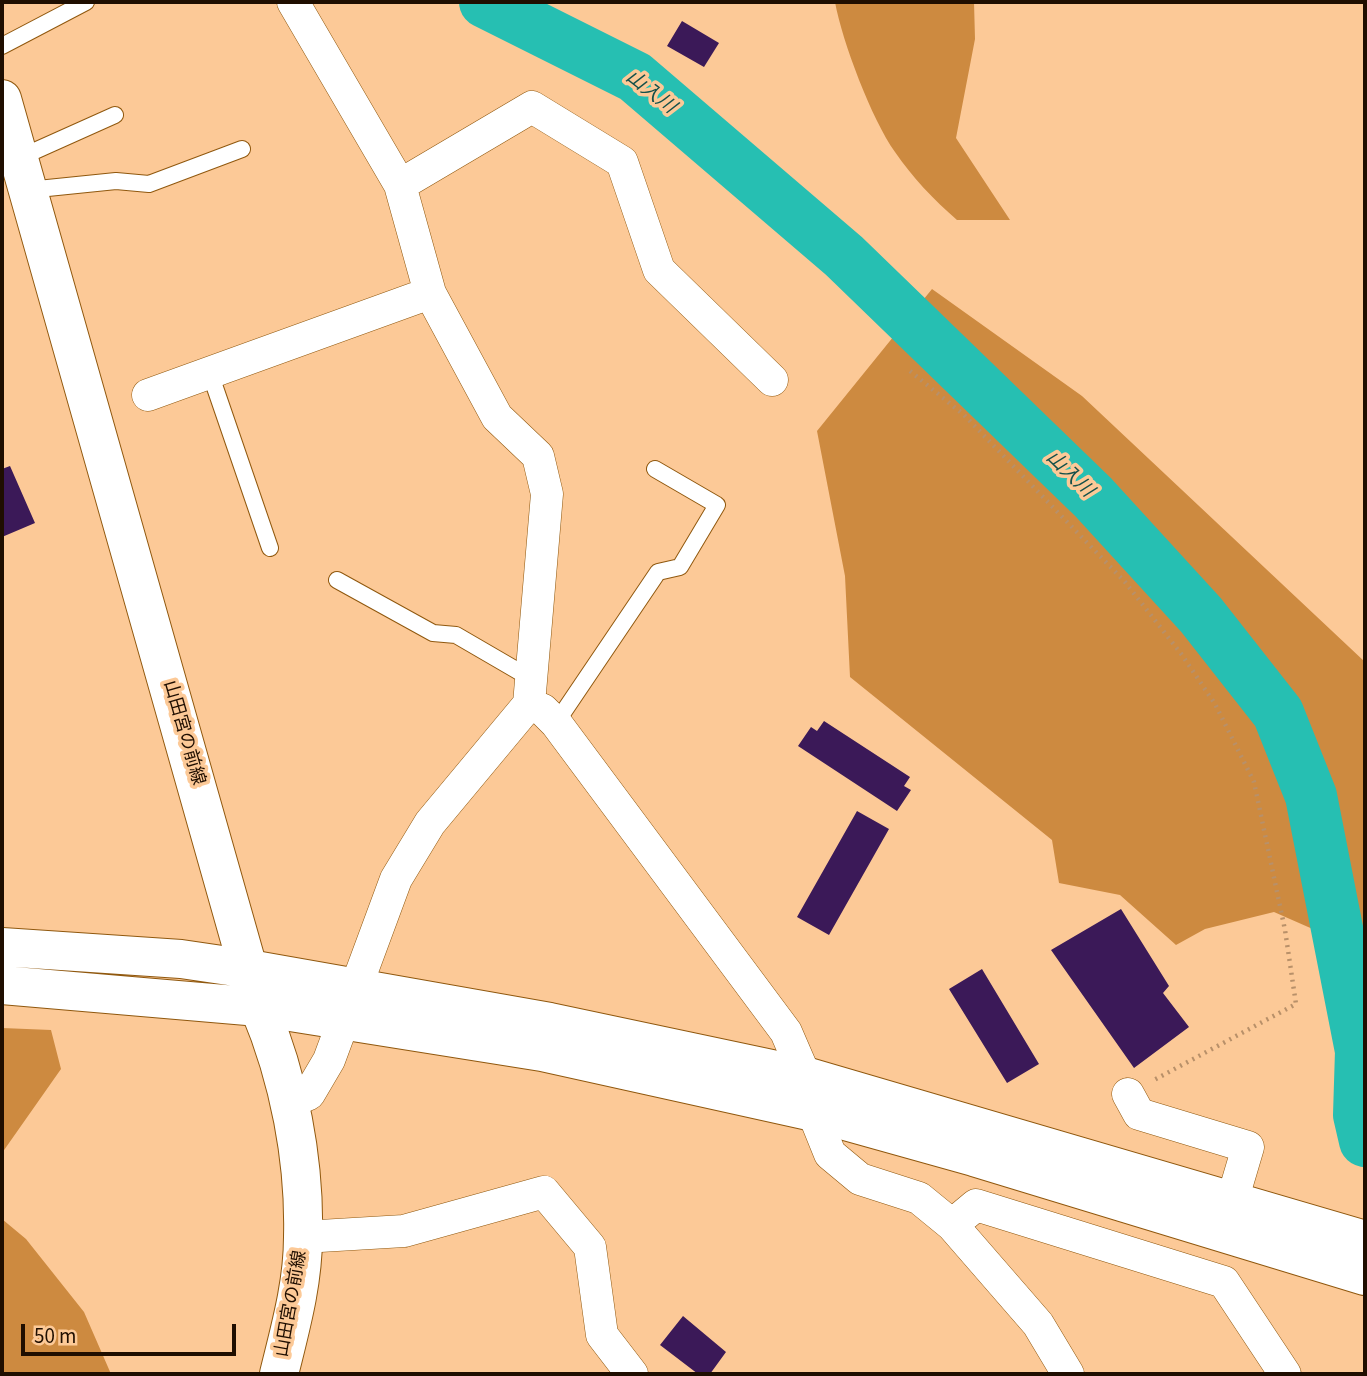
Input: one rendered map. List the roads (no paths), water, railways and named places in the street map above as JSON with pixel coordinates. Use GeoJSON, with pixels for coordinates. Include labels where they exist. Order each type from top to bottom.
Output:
{"type":"FeatureCollection","features":[{"type":"Feature","properties":{"kind":"street"},"geometry":{"type":"LineString","coordinates":[[290,1102],[309,1094],[330,1060],[396,879],[430,823],[530,691],[547,494],[537,456],[497,418],[430,293],[400,185],[293,2]]}},
{"type":"Feature","properties":{"kind":"street","name":"山田宮の前線"},"geometry":{"type":"LineString","coordinates":[[2,99],[249,969],[290,1102],[300,1176],[303,1237],[295,1310],[279,1374]]}},
{"type":"Feature","properties":{"kind":"street"},"geometry":{"type":"LineString","coordinates":[[400,185],[532,107],[622,162],[659,270],[772,380]]}},
{"type":"Feature","properties":{"kind":"street"},"geometry":{"type":"LineString","coordinates":[[148,395],[430,293]]}},
{"type":"Feature","properties":{"kind":"street"},"geometry":{"type":"LineString","coordinates":[[530,691],[786,1032],[804,1076],[813,1112],[831,1154],[860,1180],[919,1198],[952,1225],[1038,1324],[1068,1374]]}},
{"type":"Feature","properties":{"kind":"street"},"geometry":{"type":"LineString","coordinates":[[2,947],[181,959],[249,969],[352,1004],[542,1052],[813,1112],[974,1157],[1359,1256]]}},
{"type":"Feature","properties":{"kind":"street"},"geometry":{"type":"LineString","coordinates":[[2,985],[260,1007],[352,1004],[550,1022],[804,1076],[1231,1201],[1359,1256]]}},
{"type":"Feature","properties":{"kind":"street"},"geometry":{"type":"LineString","coordinates":[[1128,1094],[1139,1114],[1248,1147],[1231,1201]]}},
{"type":"Feature","properties":{"kind":"street"},"geometry":{"type":"LineString","coordinates":[[303,1237],[404,1231],[544,1192],[590,1247],[602,1335],[632,1374]]}},
{"type":"Feature","properties":{"kind":"street"},"geometry":{"type":"LineString","coordinates":[[952,1225],[976,1205],[1224,1282],[1285,1374]]}},
{"type":"Feature","properties":{"kind":"lane"},"geometry":{"type":"LineString","coordinates":[[2,46],[86,2]]}},
{"type":"Feature","properties":{"kind":"lane"},"geometry":{"type":"LineString","coordinates":[[23,174],[116,115]]}},
{"type":"Feature","properties":{"kind":"lane"},"geometry":{"type":"LineString","coordinates":[[23,174],[149,184],[242,149]]}},
{"type":"Feature","properties":{"kind":"lane"},"geometry":{"type":"LineString","coordinates":[[210,373],[270,548]]}},
{"type":"Feature","properties":{"kind":"lane"},"geometry":{"type":"LineString","coordinates":[[556,723],[658,572],[680,567],[717,505],[655,470]]}},
{"type":"Feature","properties":{"kind":"lane"},"geometry":{"type":"LineString","coordinates":[[337,580],[433,633],[456,635],[530,691]]}},
{"type":"Feature","properties":{"kind":"waterway","name":"山入川"},"geometry":{"type":"LineString","coordinates":[[485,2],[635,77],[844,256],[1093,497],[1201,615],[1278,713],[1311,796],[1361,1051],[1359,1115],[1365,1141]]}}]}
